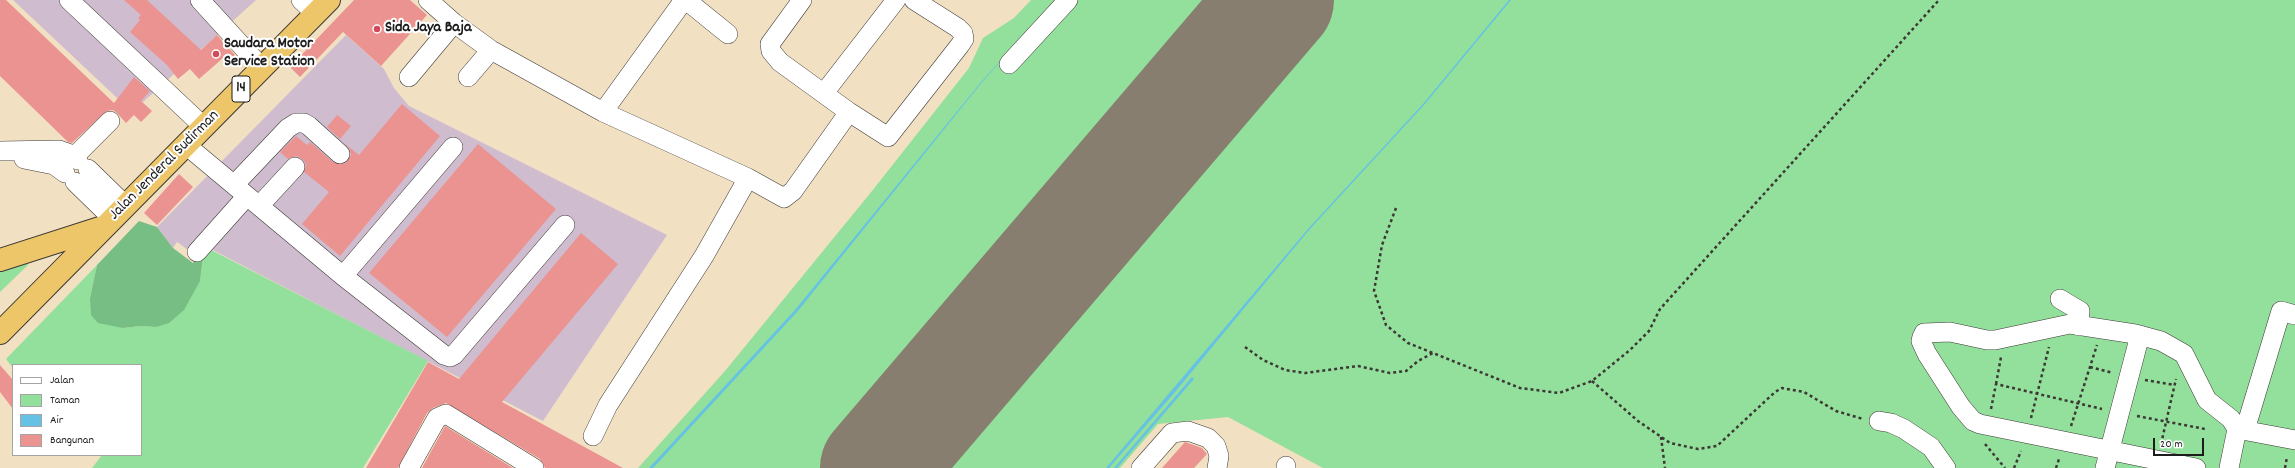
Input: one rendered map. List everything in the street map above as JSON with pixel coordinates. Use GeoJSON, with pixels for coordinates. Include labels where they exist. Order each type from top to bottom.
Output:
{"type":"FeatureCollection","features":[{"type":"Feature","properties":{"kind":"highway","name":"Jalan Jenderal Sudirman"},"geometry":{"type":"LineString","coordinates":[[0,333],[262,68],[315,5]]}},
{"type":"Feature","properties":{"kind":"highway"},"geometry":{"type":"LineString","coordinates":[[0,260],[114,217]]}},
{"type":"Feature","properties":{"kind":"street"},"geometry":{"type":"LineString","coordinates":[[69,0],[204,127]]}},
{"type":"Feature","properties":{"kind":"street"},"geometry":{"type":"LineString","coordinates":[[200,0],[262,68]]}},
{"type":"Feature","properties":{"kind":"street"},"geometry":{"type":"LineString","coordinates":[[428,0],[454,23],[491,50],[603,112],[748,178],[784,198],[789,196],[849,112]]}},
{"type":"Feature","properties":{"kind":"street"},"geometry":{"type":"LineString","coordinates":[[603,112],[685,0],[728,34]]}},
{"type":"Feature","properties":{"kind":"street"},"geometry":{"type":"LineString","coordinates":[[802,0],[770,44],[771,51],[780,62],[849,112],[888,137],[964,39],[963,33],[958,28],[914,0]]}},
{"type":"Feature","properties":{"kind":"street"},"geometry":{"type":"LineString","coordinates":[[824,93],[896,0]]}},
{"type":"Feature","properties":{"kind":"street"},"geometry":{"type":"LineString","coordinates":[[1009,64],[1068,0]]}},
{"type":"Feature","properties":{"kind":"street"},"geometry":{"type":"LineString","coordinates":[[408,77],[454,23]]}},
{"type":"Feature","properties":{"kind":"street"},"geometry":{"type":"LineString","coordinates":[[468,77],[491,50]]}},
{"type":"Feature","properties":{"kind":"street"},"geometry":{"type":"LineString","coordinates":[[76,168],[110,121]]}},
{"type":"Feature","properties":{"kind":"street"},"geometry":{"type":"LineString","coordinates":[[197,252],[247,196],[288,128],[296,123],[304,123],[340,154]]}},
{"type":"Feature","properties":{"kind":"street"},"geometry":{"type":"LineString","coordinates":[[186,145],[343,276],[444,355],[450,356],[459,349],[565,225]]}},
{"type":"Feature","properties":{"kind":"street"},"geometry":{"type":"LineString","coordinates":[[343,276],[454,147]]}},
{"type":"Feature","properties":{"kind":"street"},"geometry":{"type":"LineString","coordinates":[[0,152],[54,165],[76,168],[114,217]]}},
{"type":"Feature","properties":{"kind":"street"},"geometry":{"type":"LineString","coordinates":[[247,196],[296,167]]}},
{"type":"Feature","properties":{"kind":"street"},"geometry":{"type":"LineString","coordinates":[[593,436],[608,405],[704,256],[748,178]]}},
{"type":"Feature","properties":{"kind":"street"},"geometry":{"type":"LineString","coordinates":[[2060,299],[2080,311],[2079,326]]}},
{"type":"Feature","properties":{"kind":"street"},"geometry":{"type":"LineString","coordinates":[[2229,468],[2237,426],[2281,311],[2295,315]]}},
{"type":"Feature","properties":{"kind":"street"},"geometry":{"type":"LineString","coordinates":[[2196,468],[2158,460],[2107,459],[2066,442],[1988,426],[1973,421],[1961,407],[1927,354],[1921,341],[1922,336],[1924,333],[1950,332],[1987,340],[2053,329],[2070,324],[2140,335],[2161,341],[2182,353],[2207,400],[2237,426],[2295,440]]}},
{"type":"Feature","properties":{"kind":"street"},"geometry":{"type":"LineString","coordinates":[[2107,459],[2140,335]]}},
{"type":"Feature","properties":{"kind":"street"},"geometry":{"type":"LineString","coordinates":[[409,468],[437,418],[446,414],[534,468]]}},
{"type":"Feature","properties":{"kind":"street"},"geometry":{"type":"LineString","coordinates":[[1885,422],[1904,429],[1931,447],[1946,468]]}},
{"type":"Feature","properties":{"kind":"street"},"geometry":{"type":"LineString","coordinates":[[1141,468],[1172,433],[1188,431],[1208,438],[1216,446],[1219,456],[1217,468]]}},
{"type":"Feature","properties":{"kind":"path"},"geometry":{"type":"LineString","coordinates":[[1396,208],[1382,245],[1374,291],[1386,325],[1408,343],[1520,388],[1559,393],[1592,381],[1630,350],[1649,331],[1660,309],[1939,0]]}},
{"type":"Feature","properties":{"kind":"path"},"geometry":{"type":"LineString","coordinates":[[2014,468],[2028,434],[2053,329]]}},
{"type":"Feature","properties":{"kind":"path"},"geometry":{"type":"LineString","coordinates":[[2056,468],[2066,442],[2102,329]]}},
{"type":"Feature","properties":{"kind":"path"},"geometry":{"type":"LineString","coordinates":[[1988,426],[2005,338]]}},
{"type":"Feature","properties":{"kind":"path"},"geometry":{"type":"LineString","coordinates":[[1245,347],[1263,360],[1285,370],[1305,373],[1358,366],[1390,373],[1406,371],[1418,361],[1433,353]]}},
{"type":"Feature","properties":{"kind":"path"},"geometry":{"type":"LineString","coordinates":[[2158,460],[2165,421],[2182,353]]}},
{"type":"Feature","properties":{"kind":"path"},"geometry":{"type":"LineString","coordinates":[[1592,381],[1638,422],[1670,443],[1698,449],[1717,446],[1775,392],[1782,388],[1804,392],[1836,411],[1858,418],[1885,422]]}},
{"type":"Feature","properties":{"kind":"path"},"geometry":{"type":"LineString","coordinates":[[1996,384],[2120,413],[2205,428]]}},
{"type":"Feature","properties":{"kind":"path"},"geometry":{"type":"LineString","coordinates":[[1661,437],[1665,468]]}},
{"type":"Feature","properties":{"kind":"shaded area"},"geometry":{"type":"Polygon","coordinates":[[[13,0],[256,0],[132,112],[13,0]]]}},
{"type":"Feature","properties":{"kind":"shaded area"},"geometry":{"type":"Polygon","coordinates":[[[346,35],[384,69],[394,88],[409,106],[667,235],[543,421],[205,246],[198,257],[177,242],[173,248],[157,227],[346,35]]]}},
{"type":"Feature","properties":{"kind":"green space"},"geometry":{"type":"Polygon","coordinates":[[[1031,0],[1227,0],[827,468],[638,468],[725,371],[872,191],[969,68],[983,38],[1014,18],[1031,0]]]}},
{"type":"Feature","properties":{"kind":"green space"},"geometry":{"type":"Polygon","coordinates":[[[1328,0],[2295,0],[2295,468],[1323,468],[1228,417],[1158,424],[1120,468],[927,468],[1328,0]]]}},
{"type":"Feature","properties":{"kind":"green space"},"geometry":{"type":"Polygon","coordinates":[[[139,221],[157,227],[173,248],[193,263],[198,257],[203,257],[200,281],[184,310],[169,323],[156,327],[141,326],[123,328],[98,323],[91,315],[90,298],[97,265],[139,221]]]}},
{"type":"Feature","properties":{"kind":"green space"},"geometry":{"type":"Polygon","coordinates":[[[211,250],[428,361],[363,468],[92,468],[101,456],[142,456],[142,364],[12,364],[12,367],[6,359],[97,265],[90,298],[123,328],[141,326],[156,327],[200,281],[203,257],[211,250]]]}},
{"type":"Feature","properties":{"kind":"green space"},"geometry":{"type":"Polygon","coordinates":[[[28,263],[28,265],[0,292],[0,269],[28,263]]]}},
{"type":"Feature","properties":{"kind":"water"},"geometry":{"type":"Polygon","coordinates":[[[1509,0],[1511,0],[1424,105],[1309,230],[1175,392],[1109,468],[1106,468],[1308,229],[1423,104],[1509,0]]]}},
{"type":"Feature","properties":{"kind":"water"},"geometry":{"type":"Polygon","coordinates":[[[1039,19],[983,81],[797,312],[653,468],[649,468],[795,310],[982,81],[1039,19]]]}},
{"type":"Feature","properties":{"kind":"water"},"geometry":{"type":"Polygon","coordinates":[[[1192,377],[1194,379],[1117,468],[1114,468],[1192,377]]]}},
{"type":"Feature","properties":{"kind":"building"},"geometry":{"type":"Polygon","coordinates":[[[0,0],[6,0],[114,103],[134,77],[150,91],[141,101],[152,111],[141,122],[134,115],[126,123],[113,110],[107,111],[72,143],[68,142],[0,76],[0,0]]]}},
{"type":"Feature","properties":{"kind":"building"},"geometry":{"type":"Polygon","coordinates":[[[124,0],[147,0],[201,50],[217,35],[235,55],[226,61],[223,58],[199,79],[190,69],[178,79],[167,65],[130,32],[140,20],[138,18],[141,15],[124,0]]]}},
{"type":"Feature","properties":{"kind":"building","name":"Sida Jaya Baja"},"geometry":{"type":"Polygon","coordinates":[[[354,0],[410,0],[427,15],[381,66],[343,32],[300,77],[290,67],[354,0]]]}},
{"type":"Feature","properties":{"kind":"building"},"geometry":{"type":"Polygon","coordinates":[[[402,104],[440,136],[340,256],[302,224],[329,192],[304,172],[306,164],[302,159],[297,156],[288,159],[280,152],[296,136],[307,145],[310,142],[333,162],[344,164],[351,156],[350,150],[345,144],[359,155],[402,104]]]}},
{"type":"Feature","properties":{"kind":"building"},"geometry":{"type":"Polygon","coordinates":[[[337,115],[351,126],[340,139],[327,127],[337,115]]]}},
{"type":"Feature","properties":{"kind":"building"},"geometry":{"type":"Polygon","coordinates":[[[478,144],[556,209],[447,337],[369,273],[478,144]]]}},
{"type":"Feature","properties":{"kind":"building"},"geometry":{"type":"Polygon","coordinates":[[[179,174],[193,187],[157,225],[144,213],[179,174]]]}},
{"type":"Feature","properties":{"kind":"building"},"geometry":{"type":"Polygon","coordinates":[[[581,233],[618,264],[502,402],[623,468],[545,468],[540,459],[446,403],[433,408],[427,413],[398,468],[366,468],[428,362],[459,379],[581,233]]]}},
{"type":"Feature","properties":{"kind":"building"},"geometry":{"type":"Polygon","coordinates":[[[0,365],[12,379],[12,408],[0,392],[0,365]]]}},
{"type":"Feature","properties":{"kind":"building"},"geometry":{"type":"Polygon","coordinates":[[[445,426],[513,468],[422,468],[445,426]]]}},
{"type":"Feature","properties":{"kind":"building"},"geometry":{"type":"Polygon","coordinates":[[[1185,442],[1202,448],[1207,454],[1194,468],[1162,468],[1185,442]]]}},
{"type":"Feature","properties":{"kind":"runway"},"geometry":{"type":"LineString","coordinates":[[877,468],[1277,0]]}},
{"type":"Feature","properties":{"kind":"place","name":"Sida Jaya Baja"},"geometry":{"type":"Point","coordinates":[377,29]}},
{"type":"Feature","properties":{"kind":"place","name":"Saudara Motor Service Station"},"geometry":{"type":"Point","coordinates":[216,54]}}]}
